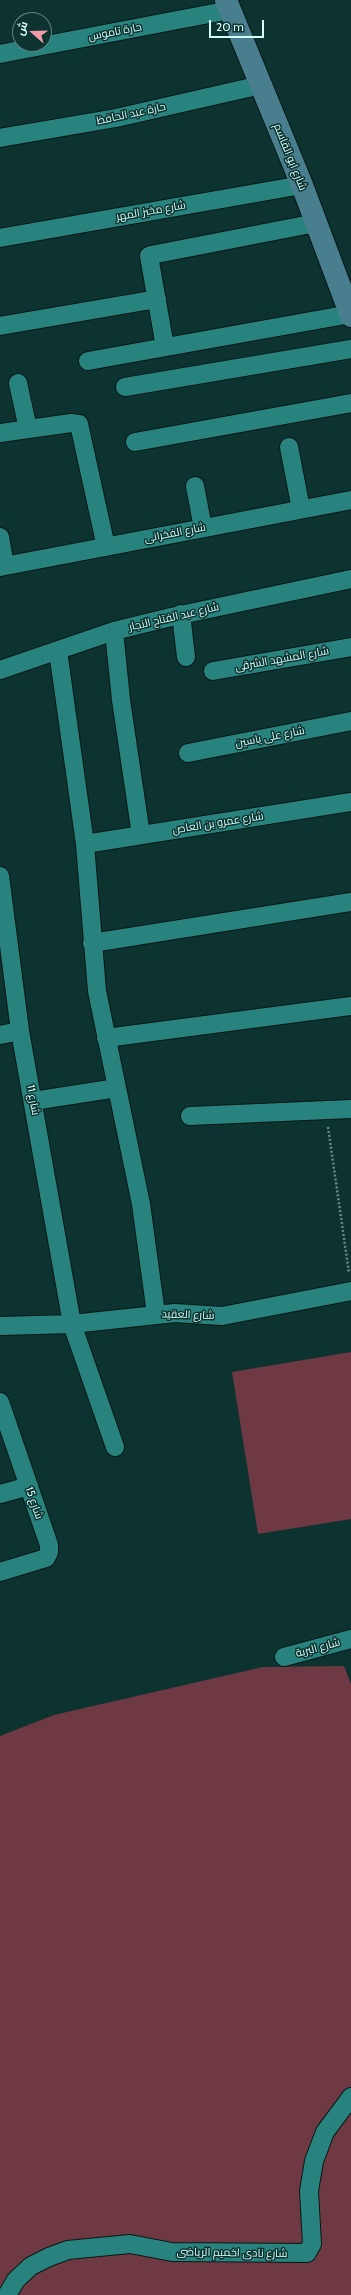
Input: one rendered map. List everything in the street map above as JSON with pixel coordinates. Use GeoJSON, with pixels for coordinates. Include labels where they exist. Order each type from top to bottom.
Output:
{"type":"FeatureCollection","features":[{"type":"Feature","properties":{"kind":"street","name":"حارة تاموس"},"geometry":{"type":"LineString","coordinates":[[0,54],[228,5]]}},
{"type":"Feature","properties":{"kind":"street","name":"شارع ابو القاسم"},"geometry":{"type":"LineString","coordinates":[[228,5],[302,185],[351,315]]}},
{"type":"Feature","properties":{"kind":"street","name":"حارة عبد الحافظ"},"geometry":{"type":"LineString","coordinates":[[0,138],[116,118],[261,85]]}},
{"type":"Feature","properties":{"kind":"street","name":"شارع مخبز المهر"},"geometry":{"type":"LineString","coordinates":[[0,238],[302,185]]}},
{"type":"Feature","properties":{"kind":"street"},"geometry":{"type":"LineString","coordinates":[[165,347],[149,256],[316,223]]}},
{"type":"Feature","properties":{"kind":"street"},"geometry":{"type":"LineString","coordinates":[[0,326],[157,299]]}},
{"type":"Feature","properties":{"kind":"street"},"geometry":{"type":"LineString","coordinates":[[88,361],[351,315]]}},
{"type":"Feature","properties":{"kind":"street"},"geometry":{"type":"LineString","coordinates":[[125,387],[351,349]]}},
{"type":"Feature","properties":{"kind":"street"},"geometry":{"type":"LineString","coordinates":[[18,383],[28,429]]}},
{"type":"Feature","properties":{"kind":"street"},"geometry":{"type":"LineString","coordinates":[[135,442],[351,403]]}},
{"type":"Feature","properties":{"kind":"street"},"geometry":{"type":"LineString","coordinates":[[0,434],[71,423],[79,424],[106,547]]}},
{"type":"Feature","properties":{"kind":"street"},"geometry":{"type":"LineString","coordinates":[[289,448],[301,509]]}},
{"type":"Feature","properties":{"kind":"street"},"geometry":{"type":"LineString","coordinates":[[195,486],[202,528]]}},
{"type":"Feature","properties":{"kind":"street","name":"شارع الفخرانى"},"geometry":{"type":"LineString","coordinates":[[2,567],[351,500]]}},
{"type":"Feature","properties":{"kind":"street"},"geometry":{"type":"LineString","coordinates":[[0,538],[2,567]]}},
{"type":"Feature","properties":{"kind":"street","name":"شارع عبد الفتاح النجار"},"geometry":{"type":"LineString","coordinates":[[0,670],[114,632],[181,614],[351,579]]}},
{"type":"Feature","properties":{"kind":"street"},"geometry":{"type":"LineString","coordinates":[[181,614],[186,657]]}},
{"type":"Feature","properties":{"kind":"street"},"geometry":{"type":"LineString","coordinates":[[114,632],[121,700],[141,835]]}},
{"type":"Feature","properties":{"kind":"street","name":"شارع المشهد الشرقى"},"geometry":{"type":"LineString","coordinates":[[213,671],[351,647]]}},
{"type":"Feature","properties":{"kind":"street"},"geometry":{"type":"LineString","coordinates":[[58,651],[85,844],[97,991],[141,1204],[156,1314]]}},
{"type":"Feature","properties":{"kind":"street","name":"شارع على ياسين"},"geometry":{"type":"LineString","coordinates":[[188,753],[351,721]]}},
{"type":"Feature","properties":{"kind":"street","name":"شارع عمرو بن العاص"},"geometry":{"type":"LineString","coordinates":[[85,844],[351,802]]}},
{"type":"Feature","properties":{"kind":"street","name":"شارع 11"},"geometry":{"type":"LineString","coordinates":[[0,876],[4,951],[33,1101],[72,1324],[115,1447]]}},
{"type":"Feature","properties":{"kind":"street"},"geometry":{"type":"LineString","coordinates":[[92,943],[351,902]]}},
{"type":"Feature","properties":{"kind":"street"},"geometry":{"type":"LineString","coordinates":[[106,1038],[351,1006]]}},
{"type":"Feature","properties":{"kind":"street"},"geometry":{"type":"LineString","coordinates":[[0,1035],[20,1031]]}},
{"type":"Feature","properties":{"kind":"street"},"geometry":{"type":"LineString","coordinates":[[33,1101],[117,1088]]}},
{"type":"Feature","properties":{"kind":"street"},"geometry":{"type":"LineString","coordinates":[[190,1116],[351,1109]]}},
{"type":"Feature","properties":{"kind":"street","name":"شارع العقيد"},"geometry":{"type":"LineString","coordinates":[[0,1326],[72,1324],[175,1313],[222,1316],[350,1283]]}},
{"type":"Feature","properties":{"kind":"street","name":"شارع 15"},"geometry":{"type":"LineString","coordinates":[[0,1402],[49,1545],[49,1552],[46,1558],[0,1572]]}},
{"type":"Feature","properties":{"kind":"street"},"geometry":{"type":"LineString","coordinates":[[0,1494],[29,1486]]}},
{"type":"Feature","properties":{"kind":"street","name":"شارع البربة"},"geometry":{"type":"LineString","coordinates":[[284,1657],[351,1639]]}},
{"type":"Feature","properties":{"kind":"street","name":"شارع نادى اخميم الرياضى"},"geometry":{"type":"LineString","coordinates":[[7,2295],[16,2280],[31,2266],[49,2256],[68,2250],[130,2244],[172,2252],[307,2253],[312,2244],[309,2191],[314,2161],[325,2132],[351,2097]]}},
{"type":"Feature","properties":{"kind":"path"},"geometry":{"type":"LineString","coordinates":[[325,1111],[350,1283]]}},
{"type":"Feature","properties":{"kind":"shaded area"},"geometry":{"type":"Polygon","coordinates":[[[351,1352],[351,1519],[258,1534],[232,1372],[351,1352]]]}},
{"type":"Feature","properties":{"kind":"shaded area"},"geometry":{"type":"Polygon","coordinates":[[[344,1666],[351,1684],[351,2295],[0,2295],[0,1736],[54,1715],[263,1667],[344,1666]]]}}]}
